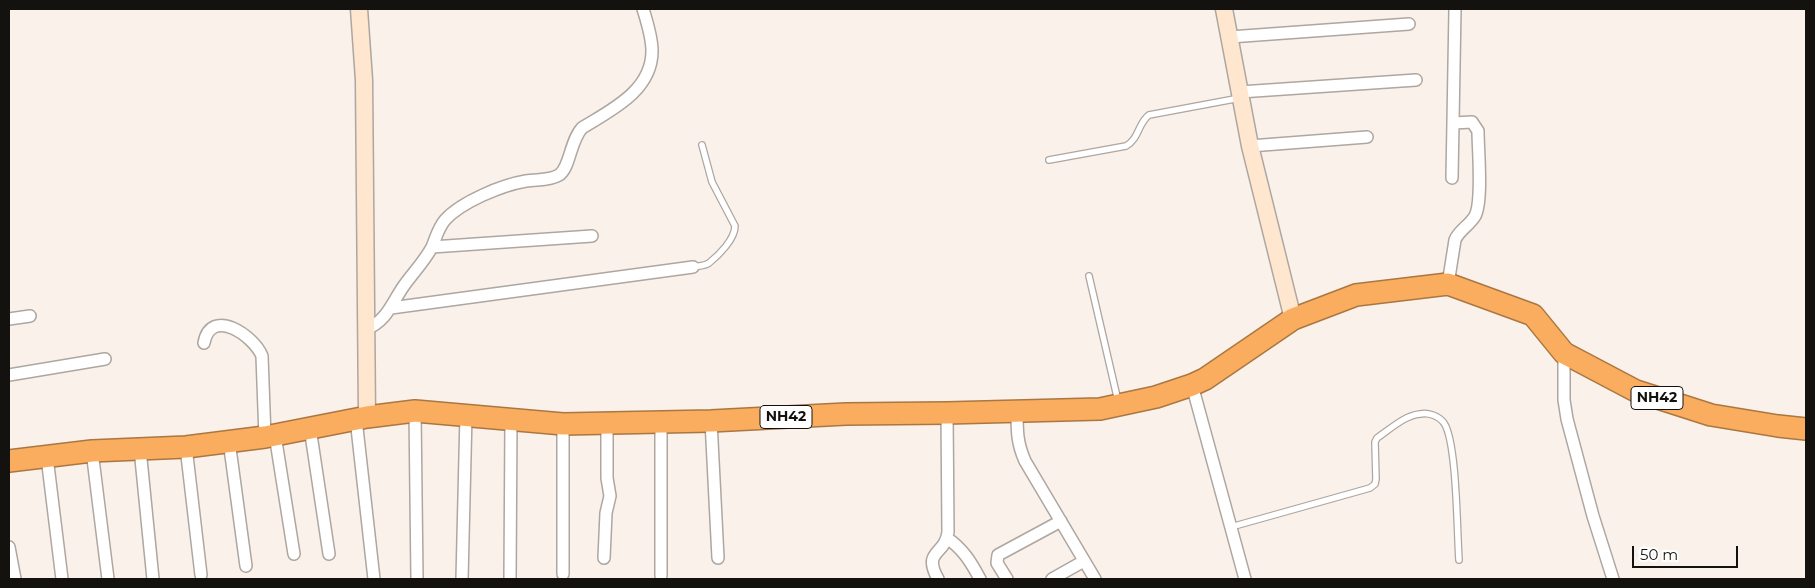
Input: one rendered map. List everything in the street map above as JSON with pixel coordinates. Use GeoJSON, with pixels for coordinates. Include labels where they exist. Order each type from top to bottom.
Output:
{"type":"FeatureCollection","features":[{"type":"Feature","properties":{"kind":"highway","name":"NH42"},"geometry":{"type":"LineString","coordinates":[[9,461],[92,451],[186,447],[270,436],[362,418],[414,411],[563,424],[606,424],[846,414],[947,414],[1100,409],[1156,397],[1192,385],[1205,379],[1293,319],[1356,295],[1448,284],[1533,315],[1564,353],[1636,391],[1711,416],[1806,429]]}},
{"type":"Feature","properties":{"kind":"street"},"geometry":{"type":"LineString","coordinates":[[359,9],[364,80],[366,329],[362,418],[374,579]]}},
{"type":"Feature","properties":{"kind":"street"},"geometry":{"type":"LineString","coordinates":[[366,329],[380,321],[391,308],[401,289],[426,258],[444,221],[460,208],[496,189],[514,183],[552,178],[560,174],[565,169],[577,133],[624,102],[639,87],[646,76],[652,50],[643,9]]}},
{"type":"Feature","properties":{"kind":"street"},"geometry":{"type":"LineString","coordinates":[[1224,9],[1250,146],[1293,319]]}},
{"type":"Feature","properties":{"kind":"street"},"geometry":{"type":"LineString","coordinates":[[1452,178],[1455,9]]}},
{"type":"Feature","properties":{"kind":"street"},"geometry":{"type":"LineString","coordinates":[[1230,37],[1409,24]]}},
{"type":"Feature","properties":{"kind":"street"},"geometry":{"type":"LineString","coordinates":[[1241,95],[1416,80]]}},
{"type":"Feature","properties":{"kind":"street"},"geometry":{"type":"LineString","coordinates":[[1448,284],[1454,240],[1476,215],[1479,201],[1478,131],[1472,122],[1453,122]]}},
{"type":"Feature","properties":{"kind":"street"},"geometry":{"type":"LineString","coordinates":[[1250,146],[1367,138]]}},
{"type":"Feature","properties":{"kind":"street"},"geometry":{"type":"LineString","coordinates":[[432,247],[592,236]]}},
{"type":"Feature","properties":{"kind":"street"},"geometry":{"type":"LineString","coordinates":[[391,308],[693,267]]}},
{"type":"Feature","properties":{"kind":"street"},"geometry":{"type":"LineString","coordinates":[[9,319],[30,316]]}},
{"type":"Feature","properties":{"kind":"street"},"geometry":{"type":"LineString","coordinates":[[204,343],[205,336],[210,329],[217,325],[226,325],[252,340],[259,348],[262,356],[270,436],[294,554]]}},
{"type":"Feature","properties":{"kind":"street"},"geometry":{"type":"LineString","coordinates":[[1564,353],[1564,400],[1567,419],[1612,579]]}},
{"type":"Feature","properties":{"kind":"street"},"geometry":{"type":"LineString","coordinates":[[9,375],[105,359]]}},
{"type":"Feature","properties":{"kind":"street"},"geometry":{"type":"LineString","coordinates":[[1192,385],[1245,579]]}},
{"type":"Feature","properties":{"kind":"street"},"geometry":{"type":"LineString","coordinates":[[414,411],[417,579]]}},
{"type":"Feature","properties":{"kind":"street"},"geometry":{"type":"LineString","coordinates":[[1017,411],[1016,433],[1025,461],[1095,579]]}},
{"type":"Feature","properties":{"kind":"street"},"geometry":{"type":"LineString","coordinates":[[938,579],[931,562],[932,557],[947,538],[947,414]]}},
{"type":"Feature","properties":{"kind":"street"},"geometry":{"type":"LineString","coordinates":[[462,579],[466,415]]}},
{"type":"Feature","properties":{"kind":"street"},"geometry":{"type":"LineString","coordinates":[[510,578],[511,420]]}},
{"type":"Feature","properties":{"kind":"street"},"geometry":{"type":"LineString","coordinates":[[712,421],[718,558]]}},
{"type":"Feature","properties":{"kind":"street"},"geometry":{"type":"LineString","coordinates":[[661,422],[661,576]]}},
{"type":"Feature","properties":{"kind":"street"},"geometry":{"type":"LineString","coordinates":[[562,574],[563,424]]}},
{"type":"Feature","properties":{"kind":"street"},"geometry":{"type":"LineString","coordinates":[[604,558],[606,513],[610,496],[607,478],[606,424]]}},
{"type":"Feature","properties":{"kind":"street"},"geometry":{"type":"LineString","coordinates":[[310,428],[329,554]]}},
{"type":"Feature","properties":{"kind":"street"},"geometry":{"type":"LineString","coordinates":[[229,441],[246,566]]}},
{"type":"Feature","properties":{"kind":"street"},"geometry":{"type":"LineString","coordinates":[[186,447],[201,575]]}},
{"type":"Feature","properties":{"kind":"street"},"geometry":{"type":"LineString","coordinates":[[140,449],[153,579]]}},
{"type":"Feature","properties":{"kind":"street"},"geometry":{"type":"LineString","coordinates":[[92,451],[108,579]]}},
{"type":"Feature","properties":{"kind":"street"},"geometry":{"type":"LineString","coordinates":[[47,457],[62,579]]}},
{"type":"Feature","properties":{"kind":"street"},"geometry":{"type":"LineString","coordinates":[[1007,579],[996,563],[998,555],[1061,521]]}},
{"type":"Feature","properties":{"kind":"street"},"geometry":{"type":"LineString","coordinates":[[947,538],[966,554],[980,579]]}},
{"type":"Feature","properties":{"kind":"street"},"geometry":{"type":"LineString","coordinates":[[9,547],[15,579]]}},
{"type":"Feature","properties":{"kind":"street"},"geometry":{"type":"LineString","coordinates":[[1052,579],[1084,561]]}},
{"type":"Feature","properties":{"kind":"lane"},"geometry":{"type":"LineString","coordinates":[[1049,160],[1126,146],[1132,142],[1144,119],[1149,115],[1241,95]]}},
{"type":"Feature","properties":{"kind":"lane"},"geometry":{"type":"LineString","coordinates":[[693,267],[708,264],[732,240],[735,233],[735,226],[712,182],[702,145]]}},
{"type":"Feature","properties":{"kind":"lane"},"geometry":{"type":"LineString","coordinates":[[1089,276],[1119,405]]}},
{"type":"Feature","properties":{"kind":"lane"},"geometry":{"type":"LineString","coordinates":[[1231,527],[1370,488],[1375,484],[1376,479],[1376,438],[1413,415],[1427,414],[1436,416],[1443,422],[1448,432],[1453,466],[1459,560]]}}]}
